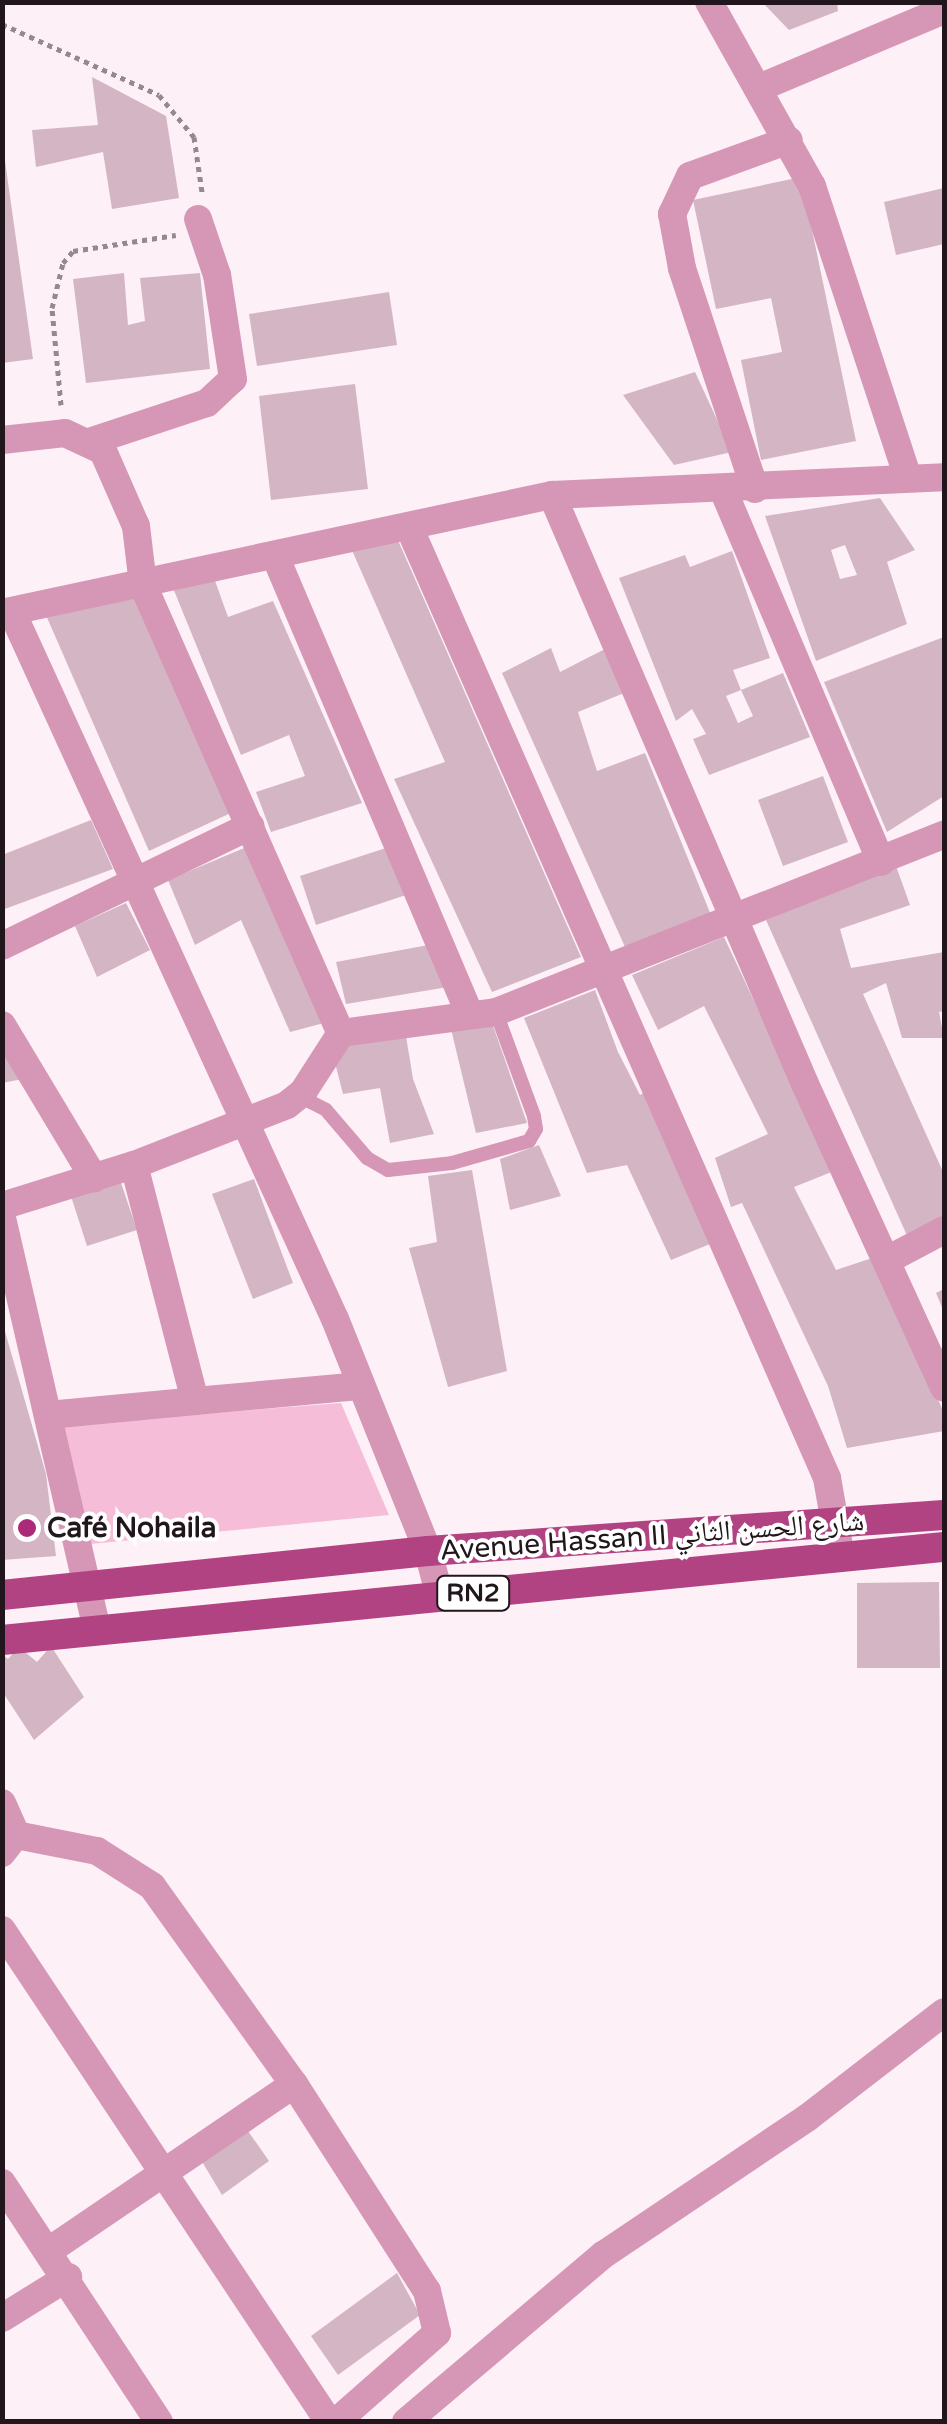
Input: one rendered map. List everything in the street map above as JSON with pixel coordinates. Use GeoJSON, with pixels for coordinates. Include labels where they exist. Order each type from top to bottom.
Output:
{"type":"FeatureCollection","features":[{"type":"Feature","properties":{"kind":"main road","name":"Avenue Hassan II شارع الحسن الثاني"},"geometry":{"type":"LineString","coordinates":[[2,1595],[428,1551],[944,1515]]}},
{"type":"Feature","properties":{"kind":"main road","name":"Avenue Hassan II شارع الحسن الثاني"},"geometry":{"type":"LineString","coordinates":[[2,1640],[944,1547]]}},
{"type":"Feature","properties":{"kind":"street"},"geometry":{"type":"LineString","coordinates":[[709,2],[761,87],[812,186],[908,478]]}},
{"type":"Feature","properties":{"kind":"street"},"geometry":{"type":"LineString","coordinates":[[761,87],[944,10]]}},
{"type":"Feature","properties":{"kind":"street"},"geometry":{"type":"LineString","coordinates":[[755,489],[682,268],[672,214],[690,176],[789,140]]}},
{"type":"Feature","properties":{"kind":"street"},"geometry":{"type":"LineString","coordinates":[[2,440],[79,437],[207,403],[233,379],[217,275],[198,220]]}},
{"type":"Feature","properties":{"kind":"street"},"geometry":{"type":"LineString","coordinates":[[79,437],[117,476],[136,526],[143,585],[340,1033]]}},
{"type":"Feature","properties":{"kind":"street"},"geometry":{"type":"LineString","coordinates":[[440,1597],[428,1551],[361,1386],[7,613],[276,558],[552,495],[724,492],[944,478]]}},
{"type":"Feature","properties":{"kind":"street"},"geometry":{"type":"LineString","coordinates":[[724,492],[881,862]]}},
{"type":"Feature","properties":{"kind":"street"},"geometry":{"type":"LineString","coordinates":[[552,495],[734,920],[889,1258],[944,1388]]}},
{"type":"Feature","properties":{"kind":"street"},"geometry":{"type":"LineString","coordinates":[[409,528],[827,1478],[842,1558]]}},
{"type":"Feature","properties":{"kind":"street"},"geometry":{"type":"LineString","coordinates":[[276,558],[468,1011]]}},
{"type":"Feature","properties":{"kind":"street"},"geometry":{"type":"LineString","coordinates":[[2,946],[135,886],[250,826]]}},
{"type":"Feature","properties":{"kind":"street"},"geometry":{"type":"LineString","coordinates":[[2,1206],[134,1164],[299,1096],[340,1033],[468,1011],[496,1012],[944,836]]}},
{"type":"Feature","properties":{"kind":"street"},"geometry":{"type":"LineString","coordinates":[[2,1025],[94,1178]]}},
{"type":"Feature","properties":{"kind":"street"},"geometry":{"type":"LineString","coordinates":[[134,1164],[195,1400]]}},
{"type":"Feature","properties":{"kind":"street"},"geometry":{"type":"LineString","coordinates":[[2,1218],[96,1630]]}},
{"type":"Feature","properties":{"kind":"street"},"geometry":{"type":"LineString","coordinates":[[889,1258],[944,1230]]}},
{"type":"Feature","properties":{"kind":"street"},"geometry":{"type":"LineString","coordinates":[[48,1415],[361,1386]]}},
{"type":"Feature","properties":{"kind":"street"},"geometry":{"type":"LineString","coordinates":[[2,1803],[9,1844],[97,1851],[137,1872],[294,2084],[435,2311],[437,2333],[332,2422],[11,1961],[2,1930]]}},
{"type":"Feature","properties":{"kind":"street"},"geometry":{"type":"LineString","coordinates":[[406,2422],[602,2255],[807,2118],[944,2012]]}},
{"type":"Feature","properties":{"kind":"street"},"geometry":{"type":"LineString","coordinates":[[50,2250],[294,2084]]}},
{"type":"Feature","properties":{"kind":"street"},"geometry":{"type":"LineString","coordinates":[[2,2182],[68,2277],[159,2422]]}},
{"type":"Feature","properties":{"kind":"street"},"geometry":{"type":"LineString","coordinates":[[2,2318],[68,2277]]}},
{"type":"Feature","properties":{"kind":"lane"},"geometry":{"type":"LineString","coordinates":[[299,1096],[326,1110],[367,1158],[388,1170],[452,1162],[529,1140],[536,1129],[534,1116],[496,1012]]}},
{"type":"Feature","properties":{"kind":"path"},"geometry":{"type":"LineString","coordinates":[[2,24],[159,95],[194,137],[202,175],[198,220],[177,235],[74,251],[63,263],[52,308],[79,437]]}},
{"type":"Feature","properties":{"kind":"shaded area"},"geometry":{"type":"Polygon","coordinates":[[[341,1403],[389,1515],[90,1544],[60,1425],[341,1403]]]}},
{"type":"Feature","properties":{"kind":"building"},"geometry":{"type":"Polygon","coordinates":[[[762,2],[837,2],[838,11],[789,30],[762,2]]]}},
{"type":"Feature","properties":{"kind":"building"},"geometry":{"type":"Polygon","coordinates":[[[92,77],[166,116],[179,198],[112,209],[103,152],[36,167],[32,130],[98,125],[92,77]]]}},
{"type":"Feature","properties":{"kind":"building"},"geometry":{"type":"Polygon","coordinates":[[[2,155],[33,359],[2,363],[2,155]]]}},
{"type":"Feature","properties":{"kind":"building"},"geometry":{"type":"Polygon","coordinates":[[[801,177],[856,441],[761,460],[741,360],[782,352],[771,298],[716,309],[693,200],[801,177]]]}},
{"type":"Feature","properties":{"kind":"building"},"geometry":{"type":"Polygon","coordinates":[[[944,188],[944,244],[896,255],[884,202],[944,188]]]}},
{"type":"Feature","properties":{"kind":"building"},"geometry":{"type":"Polygon","coordinates":[[[124,273],[128,325],[145,321],[140,278],[200,273],[210,369],[86,383],[73,279],[124,273]]]}},
{"type":"Feature","properties":{"kind":"building"},"geometry":{"type":"Polygon","coordinates":[[[389,292],[397,345],[257,366],[249,314],[389,292]]]}},
{"type":"Feature","properties":{"kind":"building"},"geometry":{"type":"Polygon","coordinates":[[[695,372],[732,452],[674,465],[623,395],[695,372]]]}},
{"type":"Feature","properties":{"kind":"building"},"geometry":{"type":"Polygon","coordinates":[[[355,384],[368,489],[271,500],[259,396],[355,384]]]}},
{"type":"Feature","properties":{"kind":"building"},"geometry":{"type":"Polygon","coordinates":[[[880,498],[915,550],[887,562],[907,624],[816,661],[765,516],[880,498]],[[845,545],[831,550],[840,579],[857,575],[845,545]]]}},
{"type":"Feature","properties":{"kind":"building"},"geometry":{"type":"Polygon","coordinates":[[[397,538],[581,957],[492,992],[394,779],[445,762],[351,548],[397,538]]]}},
{"type":"Feature","properties":{"kind":"building"},"geometry":{"type":"Polygon","coordinates":[[[732,551],[770,658],[733,670],[741,690],[783,673],[810,737],[709,775],[693,739],[706,734],[692,709],[676,721],[619,578],[685,555],[690,567],[732,551]],[[741,690],[726,696],[738,723],[753,716],[741,690]]]}},
{"type":"Feature","properties":{"kind":"building"},"geometry":{"type":"Polygon","coordinates":[[[214,578],[228,617],[273,601],[362,803],[271,832],[256,792],[305,776],[289,735],[241,755],[173,588],[214,578]]]}},
{"type":"Feature","properties":{"kind":"building"},"geometry":{"type":"Polygon","coordinates":[[[138,593],[235,811],[149,851],[45,613],[138,593]]]}},
{"type":"Feature","properties":{"kind":"building"},"geometry":{"type":"Polygon","coordinates":[[[944,637],[944,796],[887,832],[824,682],[944,637]]]}},
{"type":"Feature","properties":{"kind":"building"},"geometry":{"type":"Polygon","coordinates":[[[551,648],[560,672],[605,649],[624,693],[578,712],[597,771],[645,753],[711,915],[625,947],[502,673],[551,648]]]}},
{"type":"Feature","properties":{"kind":"building"},"geometry":{"type":"Polygon","coordinates":[[[823,776],[848,842],[783,866],[758,800],[823,776]]]}},
{"type":"Feature","properties":{"kind":"building"},"geometry":{"type":"Polygon","coordinates":[[[91,820],[113,869],[2,910],[2,855],[91,820]]]}},
{"type":"Feature","properties":{"kind":"building"},"geometry":{"type":"Polygon","coordinates":[[[249,846],[324,1023],[290,1032],[241,920],[195,945],[168,880],[249,846]]]}},
{"type":"Feature","properties":{"kind":"building"},"geometry":{"type":"Polygon","coordinates":[[[389,847],[412,893],[316,925],[300,876],[389,847]]]}},
{"type":"Feature","properties":{"kind":"building"},"geometry":{"type":"Polygon","coordinates":[[[896,866],[910,905],[840,929],[851,968],[944,952],[944,1011],[939,1012],[944,1038],[902,1038],[886,983],[863,994],[944,1174],[944,1222],[909,1240],[766,920],[896,866]]]}},
{"type":"Feature","properties":{"kind":"building"},"geometry":{"type":"Polygon","coordinates":[[[126,903],[150,950],[97,977],[75,926],[126,903]]]}},
{"type":"Feature","properties":{"kind":"building"},"geometry":{"type":"Polygon","coordinates":[[[724,937],[834,1171],[794,1187],[836,1270],[875,1257],[944,1413],[944,1431],[847,1448],[828,1386],[742,1203],[731,1207],[715,1158],[768,1134],[704,1006],[658,1030],[632,975],[724,937]]]}},
{"type":"Feature","properties":{"kind":"building"},"geometry":{"type":"Polygon","coordinates":[[[434,944],[448,987],[346,1004],[336,962],[434,944]]]}},
{"type":"Feature","properties":{"kind":"building"},"geometry":{"type":"Polygon","coordinates":[[[595,990],[618,1052],[640,1095],[645,1092],[710,1244],[671,1260],[627,1165],[587,1173],[524,1018],[595,990]]]}},
{"type":"Feature","properties":{"kind":"building"},"geometry":{"type":"Polygon","coordinates":[[[491,1020],[527,1123],[476,1133],[451,1029],[491,1020]]]}},
{"type":"Feature","properties":{"kind":"building"},"geometry":{"type":"Polygon","coordinates":[[[405,1030],[413,1079],[434,1134],[390,1143],[380,1088],[343,1094],[334,1059],[343,1043],[405,1030]]]}},
{"type":"Feature","properties":{"kind":"building"},"geometry":{"type":"Polygon","coordinates":[[[2,1044],[23,1079],[2,1083],[2,1044]]]}},
{"type":"Feature","properties":{"kind":"building"},"geometry":{"type":"Polygon","coordinates":[[[539,1145],[561,1196],[510,1210],[500,1159],[539,1145]]]}},
{"type":"Feature","properties":{"kind":"building"},"geometry":{"type":"Polygon","coordinates":[[[472,1170],[507,1371],[448,1387],[409,1248],[437,1242],[428,1176],[472,1170]]]}},
{"type":"Feature","properties":{"kind":"building"},"geometry":{"type":"Polygon","coordinates":[[[119,1177],[137,1230],[87,1246],[70,1193],[119,1177]]]}},
{"type":"Feature","properties":{"kind":"building"},"geometry":{"type":"Polygon","coordinates":[[[254,1179],[293,1283],[253,1299],[212,1194],[254,1179]]]}},
{"type":"Feature","properties":{"kind":"building"},"geometry":{"type":"Polygon","coordinates":[[[944,1289],[944,1312],[936,1293],[944,1289]]]}},
{"type":"Feature","properties":{"kind":"building"},"geometry":{"type":"Polygon","coordinates":[[[2,1321],[46,1474],[56,1556],[2,1560],[2,1321]]]}},
{"type":"Feature","properties":{"kind":"building"},"geometry":{"type":"Polygon","coordinates":[[[939,1582],[940,1668],[857,1668],[857,1583],[939,1582]]]}},
{"type":"Feature","properties":{"kind":"building"},"geometry":{"type":"Polygon","coordinates":[[[51,1646],[84,1697],[34,1740],[2,1691],[2,1654],[8,1659],[19,1647],[37,1662],[51,1646]]]}},
{"type":"Feature","properties":{"kind":"building"},"geometry":{"type":"Polygon","coordinates":[[[248,2131],[269,2161],[222,2195],[201,2160],[248,2131]]]}},
{"type":"Feature","properties":{"kind":"building"},"geometry":{"type":"Polygon","coordinates":[[[397,2273],[420,2315],[338,2375],[311,2336],[397,2273]]]}},
{"type":"Feature","properties":{"kind":"place","name":"Café Nohaila"},"geometry":{"type":"Point","coordinates":[27,1528]}}]}
